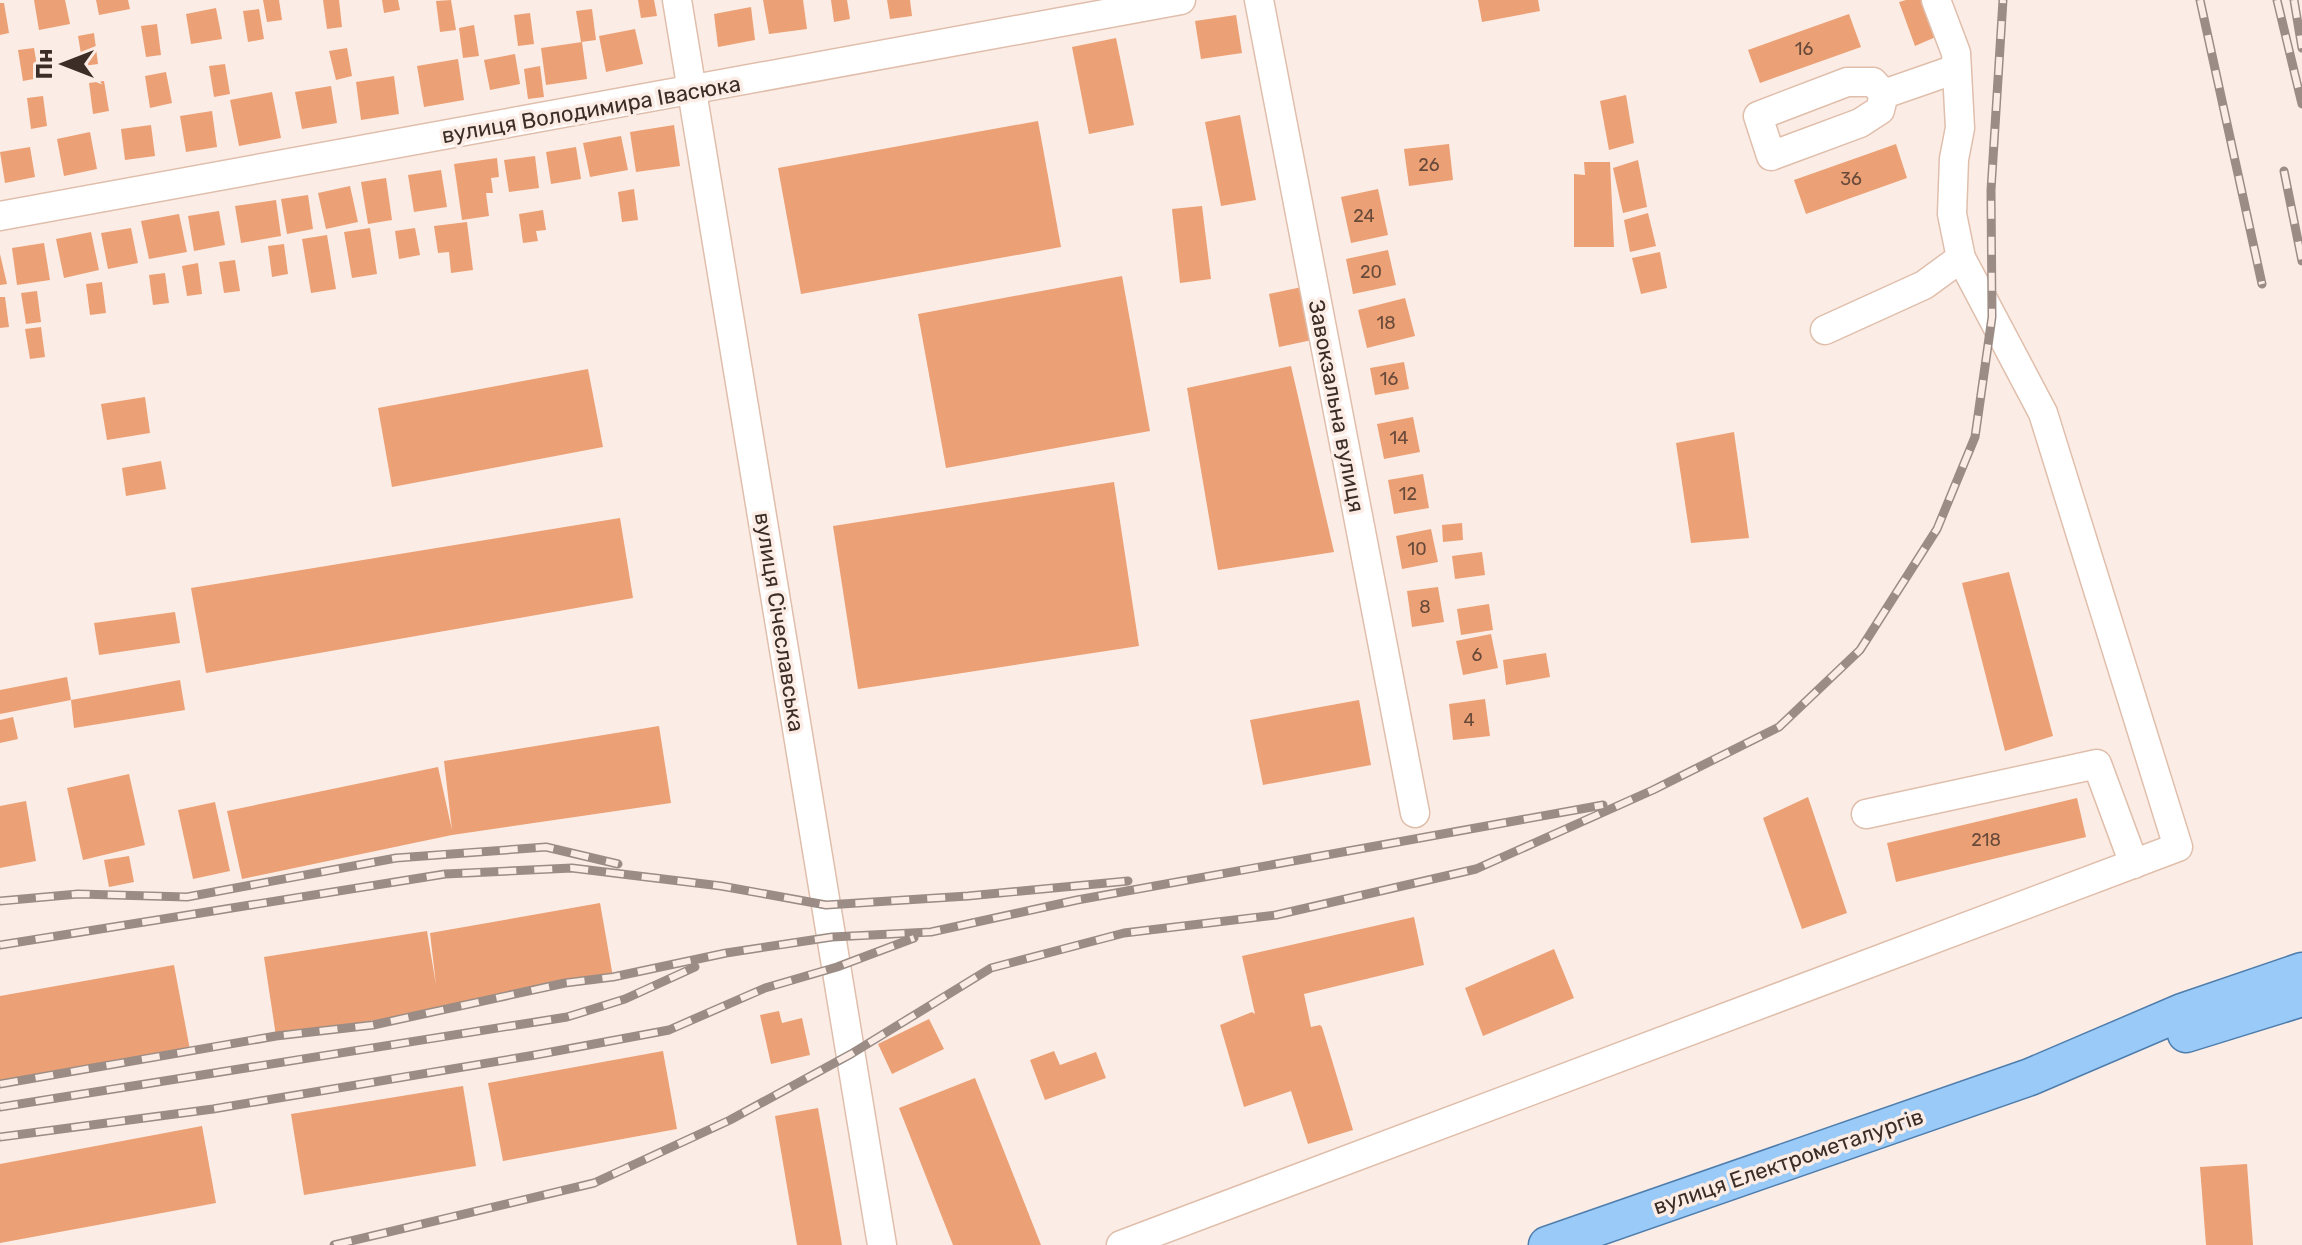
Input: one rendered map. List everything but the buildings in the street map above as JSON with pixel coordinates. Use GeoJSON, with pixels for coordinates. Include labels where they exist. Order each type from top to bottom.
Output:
{"type":"FeatureCollection","features":[{"type":"Feature","properties":{"kind":"main road"},"geometry":{"type":"LineString","coordinates":[[2235,1007],[2302,971]]}},
{"type":"Feature","properties":{"kind":"main road"},"geometry":{"type":"LineString","coordinates":[[2235,1007],[2302,998]]}},
{"type":"Feature","properties":{"kind":"main road","name":"вулиця Електрометалургів"},"geometry":{"type":"LineString","coordinates":[[1547,1245],[2235,1007]]}},
{"type":"Feature","properties":{"kind":"street","name":"вулиця Січеславська"},"geometry":{"type":"LineString","coordinates":[[677,0],[882,1245]]}},
{"type":"Feature","properties":{"kind":"street","name":"вулиця Володимира Івасюка"},"geometry":{"type":"LineString","coordinates":[[0,216],[1181,0]]}},
{"type":"Feature","properties":{"kind":"street","name":"Завокзальна вулиця"},"geometry":{"type":"LineString","coordinates":[[1259,0],[1415,813]]}},
{"type":"Feature","properties":{"kind":"street"},"geometry":{"type":"LineString","coordinates":[[1121,1245],[2178,847],[2043,413],[1961,258],[1952,214],[1954,159],[1960,128],[1956,53],[1936,0]]}},
{"type":"Feature","properties":{"kind":"street"},"geometry":{"type":"LineString","coordinates":[[1884,94],[1956,69]]}},
{"type":"Feature","properties":{"kind":"street"},"geometry":{"type":"LineString","coordinates":[[1825,330],[1924,285],[1961,258]]}},
{"type":"Feature","properties":{"kind":"street"},"geometry":{"type":"LineString","coordinates":[[1866,814],[2097,764],[2134,864]]}},
{"type":"Feature","properties":{"kind":"railway"},"geometry":{"type":"LineString","coordinates":[[334,1245],[594,1183],[730,1120],[851,1054],[991,968],[1124,933],[1276,915],[1476,869],[1653,790],[1779,727],[1860,650],[1937,529],[1975,437],[1992,317],[1991,190],[2003,0]]}},
{"type":"Feature","properties":{"kind":"railway"},"geometry":{"type":"LineString","coordinates":[[2200,0],[2262,284]]}},
{"type":"Feature","properties":{"kind":"railway"},"geometry":{"type":"LineString","coordinates":[[2277,0],[2302,104]]}},
{"type":"Feature","properties":{"kind":"railway"},"geometry":{"type":"LineString","coordinates":[[2294,0],[2302,48]]}},
{"type":"Feature","properties":{"kind":"railway"},"geometry":{"type":"LineString","coordinates":[[2284,171],[2302,261]]}},
{"type":"Feature","properties":{"kind":"railway"},"geometry":{"type":"LineString","coordinates":[[0,1084],[276,1036],[373,1025],[565,983],[613,977],[726,953],[832,937],[931,932],[1077,900],[1603,805]]}},
{"type":"Feature","properties":{"kind":"railway"},"geometry":{"type":"LineString","coordinates":[[0,901],[78,894],[187,897],[396,858],[546,847],[618,864]]}},
{"type":"Feature","properties":{"kind":"railway"},"geometry":{"type":"LineString","coordinates":[[0,945],[445,874],[572,868],[721,886],[826,905],[1128,881]]}},
{"type":"Feature","properties":{"kind":"railway"},"geometry":{"type":"LineString","coordinates":[[0,1137],[213,1109],[669,1030],[765,988],[837,967],[914,938]]}},
{"type":"Feature","properties":{"kind":"railway"},"geometry":{"type":"LineString","coordinates":[[0,1107],[567,1017],[625,999],[695,967]]}}]}
